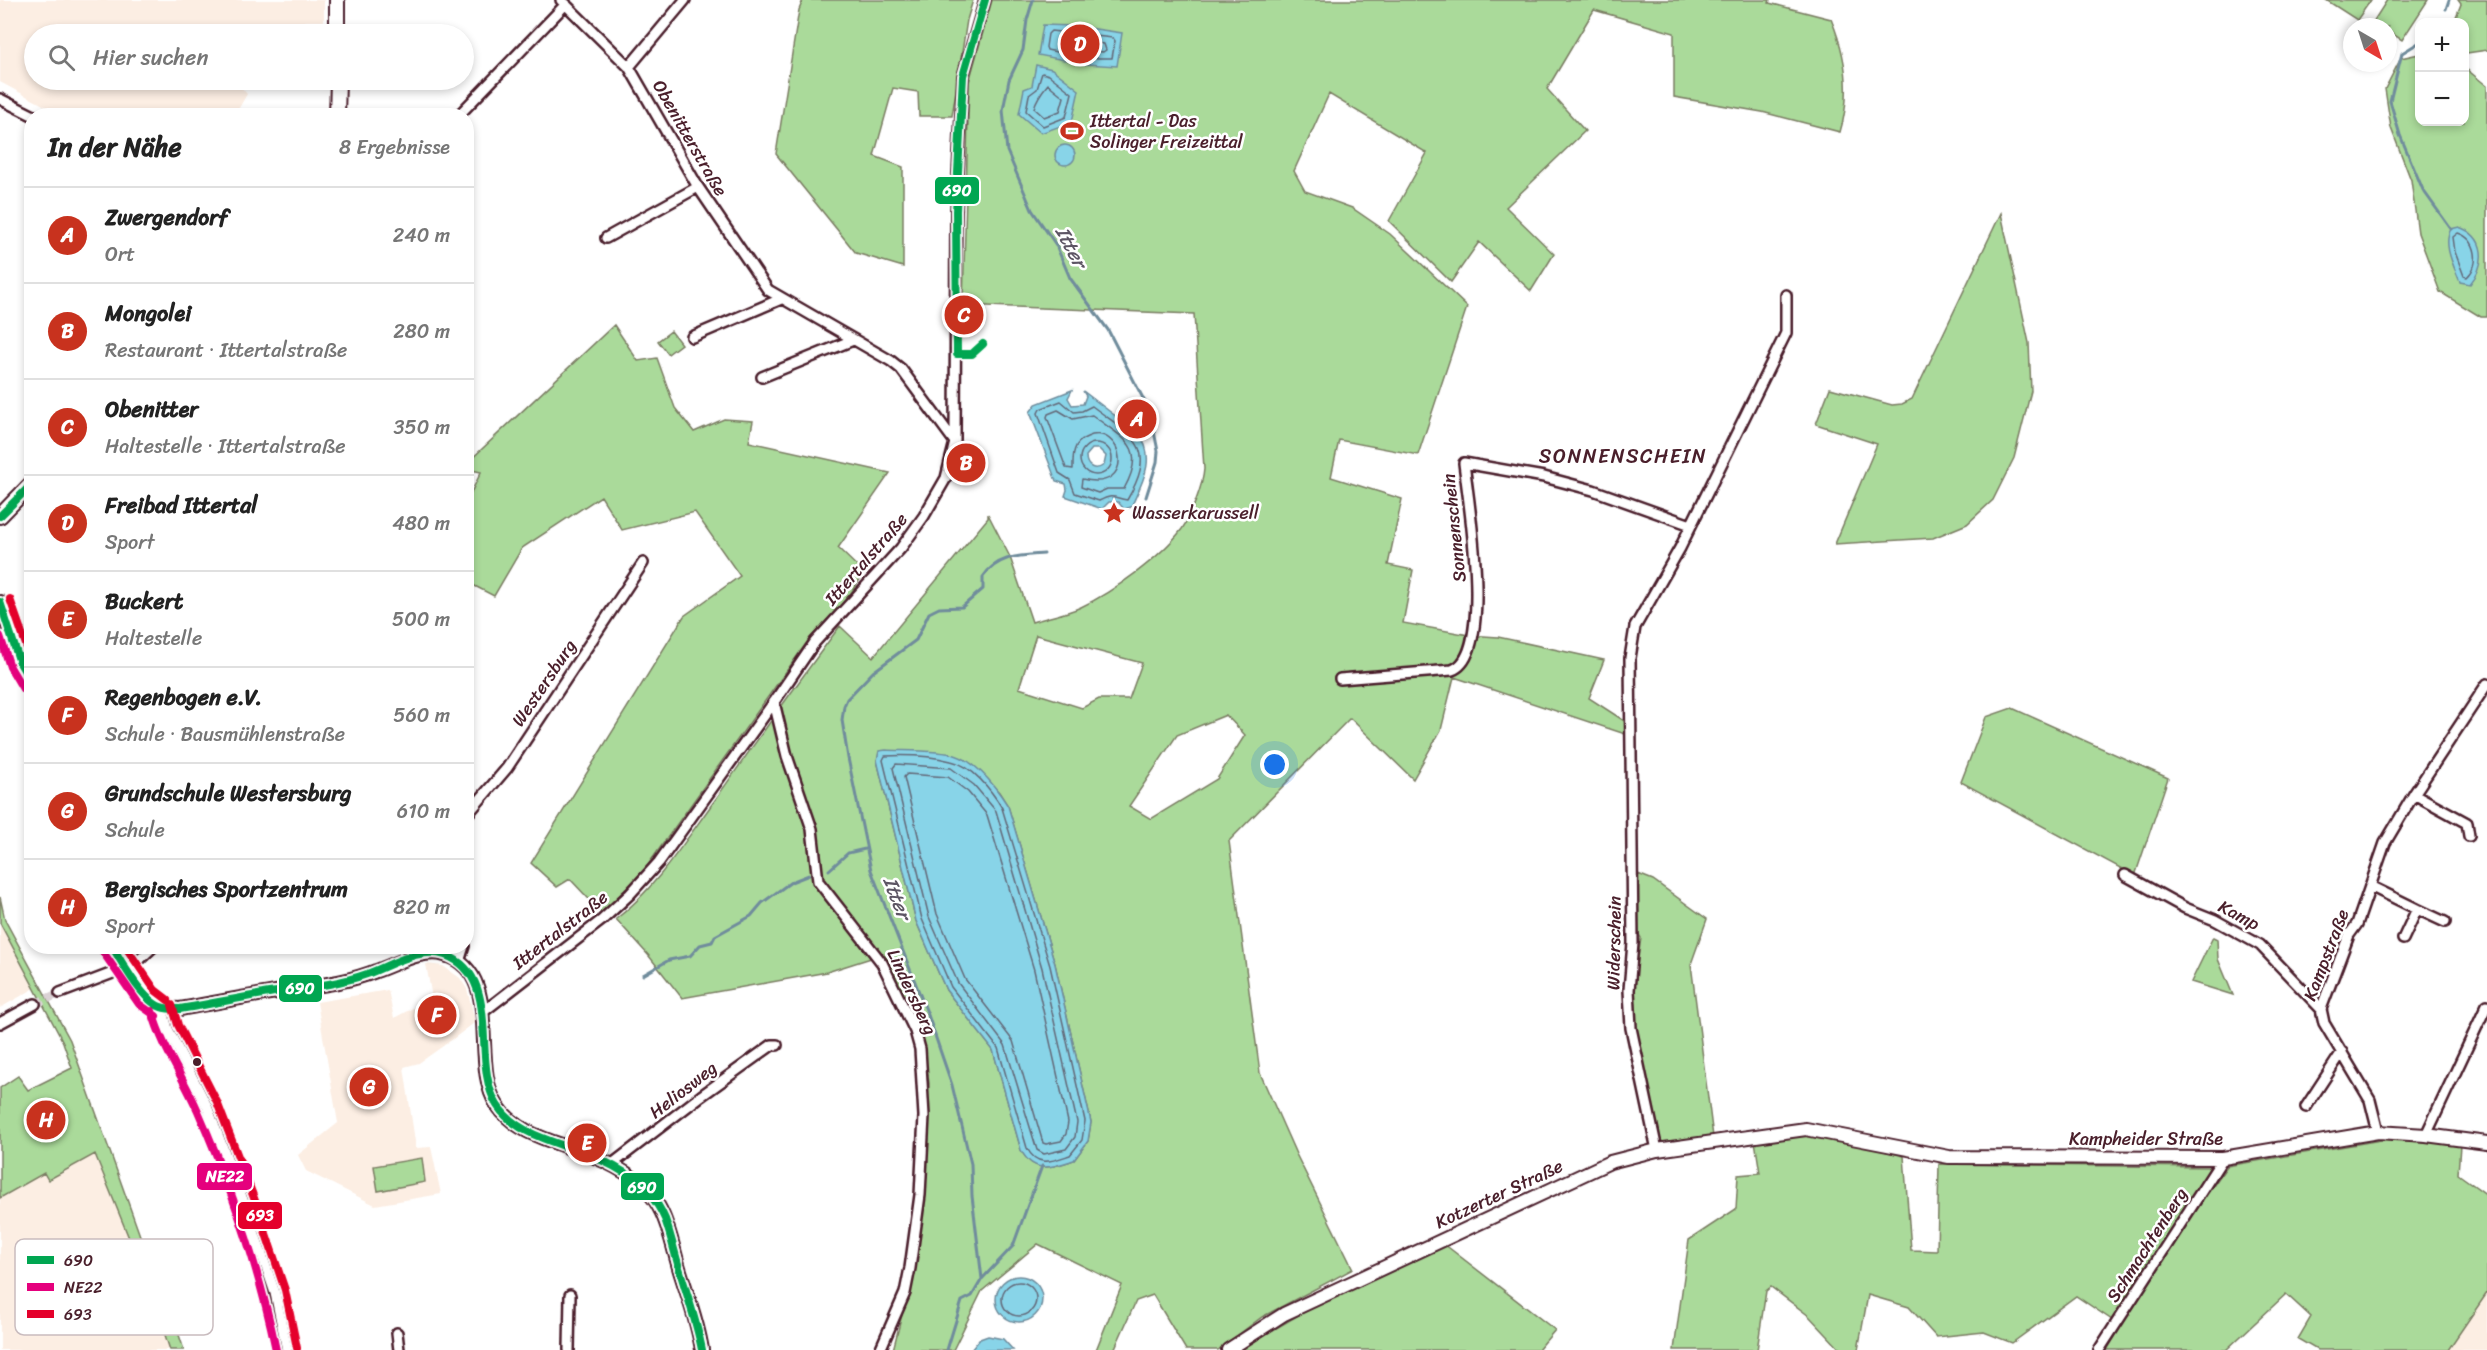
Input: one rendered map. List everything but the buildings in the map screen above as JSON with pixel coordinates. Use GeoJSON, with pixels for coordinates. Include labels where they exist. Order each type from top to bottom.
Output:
{"type":"FeatureCollection","features":[{"type":"Feature","properties":{"kind":"main road"},"geometry":{"type":"LineString","coordinates":[[337,0],[337,24]]}},
{"type":"Feature","properties":{"kind":"main road"},"geometry":{"type":"LineString","coordinates":[[337,108],[338,90]]}},
{"type":"Feature","properties":{"kind":"main road"},"geometry":{"type":"LineString","coordinates":[[0,516],[24,491]]}},
{"type":"Feature","properties":{"kind":"street"},"geometry":{"type":"LineString","coordinates":[[629,67],[685,0]]}},
{"type":"Feature","properties":{"kind":"street","name":"Ittertalstraße"},"geometry":{"type":"LineString","coordinates":[[483,1012],[602,920],[660,862],[815,642],[901,548],[924,516],[946,478],[955,442],[956,211],[963,76],[984,0]]}},
{"type":"Feature","properties":{"kind":"street"},"geometry":{"type":"LineString","coordinates":[[465,108],[564,2]]}},
{"type":"Feature","properties":{"kind":"street","name":"Obenitterstraße"},"geometry":{"type":"LineString","coordinates":[[564,2],[629,67],[698,187],[768,290],[901,369],[955,442]]}},
{"type":"Feature","properties":{"kind":"street"},"geometry":{"type":"LineString","coordinates":[[0,99],[24,111]]}},
{"type":"Feature","properties":{"kind":"street"},"geometry":{"type":"LineString","coordinates":[[606,238],[698,187]]}},
{"type":"Feature","properties":{"kind":"street"},"geometry":{"type":"LineString","coordinates":[[1691,525],[1786,333],[1786,295]]}},
{"type":"Feature","properties":{"kind":"street"},"geometry":{"type":"LineString","coordinates":[[692,337],[781,299]]}},
{"type":"Feature","properties":{"kind":"street"},"geometry":{"type":"LineString","coordinates":[[762,376],[853,340]]}},
{"type":"Feature","properties":{"kind":"street","name":"Sonnenschein"},"geometry":{"type":"LineString","coordinates":[[1340,679],[1452,670],[1464,661],[1475,633],[1477,587],[1464,463],[1544,477],[1593,490],[1691,525]]}},
{"type":"Feature","properties":{"kind":"street","name":"Widerschein"},"geometry":{"type":"LineString","coordinates":[[1657,1150],[1631,1028],[1629,990],[1633,943],[1630,658],[1635,627],[1691,525]]}},
{"type":"Feature","properties":{"kind":"street","name":"Westersburg"},"geometry":{"type":"LineString","coordinates":[[474,807],[507,768],[643,563]]}},
{"type":"Feature","properties":{"kind":"street"},"geometry":{"type":"LineString","coordinates":[[0,602],[24,670]]}},
{"type":"Feature","properties":{"kind":"street","name":"Kampstraße"},"geometry":{"type":"LineString","coordinates":[[2378,1132],[2370,1100],[2324,1023],[2320,1009],[2349,935],[2357,924],[2385,843],[2414,794],[2487,684]]}},
{"type":"Feature","properties":{"kind":"street","name":"Lindersberg"},"geometry":{"type":"LineString","coordinates":[[774,702],[787,756],[812,829],[818,881],[876,954],[915,1032],[920,1049],[924,1116],[917,1216],[905,1293],[880,1350]]}},
{"type":"Feature","properties":{"kind":"street"},"geometry":{"type":"LineString","coordinates":[[2414,794],[2467,823],[2469,836]]}},
{"type":"Feature","properties":{"kind":"street","name":"Kamp"},"geometry":{"type":"LineString","coordinates":[[2125,875],[2185,908],[2216,920],[2260,945],[2320,1009]]}},
{"type":"Feature","properties":{"kind":"street"},"geometry":{"type":"LineString","coordinates":[[2370,886],[2445,922]]}},
{"type":"Feature","properties":{"kind":"street"},"geometry":{"type":"LineString","coordinates":[[2403,939],[2417,909]]}},
{"type":"Feature","properties":{"kind":"street"},"geometry":{"type":"LineString","coordinates":[[117,954],[147,997],[162,1008],[180,1009],[342,981],[426,954],[446,955],[459,962],[474,980],[483,1012],[486,1077],[496,1103],[503,1113],[523,1129],[611,1165],[636,1180],[654,1199],[661,1210],[696,1323],[702,1350]]}},
{"type":"Feature","properties":{"kind":"street"},"geometry":{"type":"LineString","coordinates":[[60,993],[125,968],[139,961],[146,954]]}},
{"type":"Feature","properties":{"kind":"street"},"geometry":{"type":"LineString","coordinates":[[459,962],[462,954]]}},
{"type":"Feature","properties":{"kind":"street"},"geometry":{"type":"LineString","coordinates":[[0,1023],[35,1004]]}},
{"type":"Feature","properties":{"kind":"street"},"geometry":{"type":"LineString","coordinates":[[2426,1135],[2487,1005]]}},
{"type":"Feature","properties":{"kind":"street"},"geometry":{"type":"LineString","coordinates":[[162,1008],[168,1029],[207,1106],[244,1202],[275,1293],[287,1350]]}},
{"type":"Feature","properties":{"kind":"street","name":"Heliosweg"},"geometry":{"type":"LineString","coordinates":[[611,1165],[736,1070],[772,1045],[777,1044]]}},
{"type":"Feature","properties":{"kind":"street"},"geometry":{"type":"LineString","coordinates":[[2306,1107],[2342,1052]]}},
{"type":"Feature","properties":{"kind":"street","name":"Kotzerter Straße"},"geometry":{"type":"LineString","coordinates":[[1228,1350],[1284,1314],[1610,1162],[1657,1150],[1806,1129]]}},
{"type":"Feature","properties":{"kind":"street","name":"Kampheider Straße"},"geometry":{"type":"LineString","coordinates":[[1806,1129],[1949,1157],[2223,1158],[2378,1132],[2426,1135],[2487,1143]]}},
{"type":"Feature","properties":{"kind":"street","name":"Schmachtenberg"},"geometry":{"type":"LineString","coordinates":[[2099,1350],[2153,1263],[2223,1158]]}},
{"type":"Feature","properties":{"kind":"street"},"geometry":{"type":"LineString","coordinates":[[569,1350],[570,1295]]}},
{"type":"Feature","properties":{"kind":"street"},"geometry":{"type":"LineString","coordinates":[[397,1333],[399,1350]]}},
{"type":"Feature","properties":{"kind":"shaded area"},"geometry":{"type":"Polygon","coordinates":[[[0,0],[324,0],[324,21],[306,21],[301,24],[24,24],[24,90],[244,90],[247,94],[239,108],[49,108],[0,82],[0,0]]]}},
{"type":"Feature","properties":{"kind":"shaded area"},"geometry":{"type":"Polygon","coordinates":[[[0,923],[35,988],[0,1008],[0,923]]]}},
{"type":"Feature","properties":{"kind":"shaded area"},"geometry":{"type":"Polygon","coordinates":[[[426,964],[443,966],[460,978],[467,989],[474,1016],[474,1023],[453,1039],[419,1063],[404,1067],[416,1148],[431,1147],[441,1194],[375,1205],[306,1171],[298,1155],[338,1123],[317,1002],[388,990],[394,1018],[432,998],[426,964]]]}},
{"type":"Feature","properties":{"kind":"shaded area"},"geometry":{"type":"Polygon","coordinates":[[[72,1068],[96,1154],[130,1239],[15,1239],[15,1335],[165,1335],[170,1350],[0,1350],[0,1088],[18,1076],[28,1090],[72,1068]]]}},
{"type":"Feature","properties":{"kind":"shaded area"},"geometry":{"type":"Polygon","coordinates":[[[2487,1293],[2487,1350],[2448,1350],[2487,1293]]]}},
{"type":"Feature","properties":{"kind":"green space"},"geometry":{"type":"Polygon","coordinates":[[[803,0],[973,0],[967,20],[952,116],[919,116],[918,92],[893,88],[874,156],[903,167],[903,267],[856,253],[776,154],[799,10],[803,0]]]}},
{"type":"Feature","properties":{"kind":"green space"},"geometry":{"type":"Polygon","coordinates":[[[992,0],[1770,0],[1769,3],[1831,19],[1844,60],[1846,103],[1840,132],[1762,112],[1674,97],[1674,33],[1594,10],[1547,89],[1585,131],[1506,207],[1554,254],[1531,291],[1479,242],[1451,282],[1389,221],[1427,153],[1329,94],[1294,171],[1305,191],[1352,208],[1390,234],[1467,307],[1418,455],[1339,440],[1331,477],[1402,499],[1388,565],[1413,570],[1403,623],[1469,635],[1498,637],[1604,660],[1589,698],[1626,722],[1625,734],[1454,677],[1441,730],[1413,779],[1350,718],[1229,841],[1260,1073],[1296,1154],[1353,1269],[1262,1317],[1218,1350],[1186,1350],[1153,1295],[1136,1301],[1114,1350],[1096,1350],[1122,1285],[1038,1244],[982,1291],[953,1350],[893,1350],[917,1256],[929,1083],[924,1047],[887,959],[871,958],[827,972],[682,998],[616,919],[631,907],[657,879],[840,626],[873,657],[988,518],[988,514],[1010,557],[1032,622],[1081,607],[1121,583],[1173,540],[1193,509],[1204,469],[1194,314],[963,305],[969,82],[992,0]],[[1036,635],[1019,688],[1082,708],[1099,699],[1129,699],[1142,663],[1036,635]],[[1226,715],[1177,735],[1129,806],[1151,819],[1217,779],[1245,735],[1226,715]],[[877,760],[916,921],[946,990],[993,1050],[1021,1150],[1026,1158],[1044,1167],[1074,1160],[1088,1141],[1091,1122],[1055,964],[1008,806],[999,792],[970,764],[877,760]]]}},
{"type":"Feature","properties":{"kind":"green space"},"geometry":{"type":"Polygon","coordinates":[[[2326,0],[2371,0],[2358,18],[2354,18],[2326,0]]]}},
{"type":"Feature","properties":{"kind":"green space"},"geometry":{"type":"Polygon","coordinates":[[[2387,0],[2428,0],[2402,40],[2397,37],[2397,18],[2376,18],[2387,0]]]}},
{"type":"Feature","properties":{"kind":"green space"},"geometry":{"type":"Polygon","coordinates":[[[2458,0],[2487,0],[2487,50],[2469,53],[2469,18],[2456,18],[2461,4],[2458,0]]]}},
{"type":"Feature","properties":{"kind":"green space"},"geometry":{"type":"Polygon","coordinates":[[[2415,55],[2415,126],[2469,126],[2469,71],[2487,86],[2487,317],[2481,317],[2440,292],[2418,233],[2411,180],[2391,128],[2385,89],[2394,72],[2397,72],[2401,58],[2415,55]]]}},
{"type":"Feature","properties":{"kind":"green space"},"geometry":{"type":"Polygon","coordinates":[[[2001,213],[2029,343],[2031,391],[2014,458],[1993,500],[1967,524],[1933,538],[1835,544],[1877,444],[1816,424],[1830,388],[1892,405],[1902,404],[1912,399],[2001,213]]]}},
{"type":"Feature","properties":{"kind":"green space"},"geometry":{"type":"Polygon","coordinates":[[[614,325],[638,361],[657,358],[675,408],[694,432],[724,419],[753,421],[749,442],[890,473],[838,548],[864,573],[845,602],[810,638],[645,869],[602,913],[570,879],[557,887],[531,863],[684,616],[740,576],[695,512],[622,530],[601,496],[522,548],[494,596],[474,586],[474,486],[481,472],[474,470],[474,456],[614,325]]]}},
{"type":"Feature","properties":{"kind":"green space"},"geometry":{"type":"Polygon","coordinates":[[[671,331],[681,344],[668,354],[658,341],[671,331]]]}},
{"type":"Feature","properties":{"kind":"green space"},"geometry":{"type":"Polygon","coordinates":[[[2012,708],[2168,778],[2135,876],[1961,782],[1986,717],[2012,708]]]}},
{"type":"Feature","properties":{"kind":"green space"},"geometry":{"type":"Polygon","coordinates":[[[1638,874],[1653,880],[1707,919],[1691,964],[1713,1137],[1665,1145],[1657,1135],[1635,1020],[1635,980],[1641,938],[1637,931],[1638,874]]]}},
{"type":"Feature","properties":{"kind":"green space"},"geometry":{"type":"Polygon","coordinates":[[[0,897],[5,920],[70,1040],[141,1239],[129,1239],[95,1154],[48,1180],[44,1173],[0,1198],[0,1088],[18,1076],[28,1090],[72,1068],[63,1042],[0,923],[0,897]]]}},
{"type":"Feature","properties":{"kind":"green space"},"geometry":{"type":"Polygon","coordinates":[[[2213,937],[2217,939],[2218,959],[2233,995],[2191,982],[2213,937]]]}},
{"type":"Feature","properties":{"kind":"green space"},"geometry":{"type":"Polygon","coordinates":[[[1800,1134],[1821,1135],[1904,1156],[1911,1250],[1937,1251],[1939,1164],[2211,1167],[2112,1320],[2076,1296],[2012,1343],[1984,1332],[1936,1337],[1909,1307],[1868,1295],[1858,1350],[1841,1350],[1809,1316],[1771,1287],[1766,1291],[1757,1350],[1674,1350],[1689,1240],[1736,1209],[1738,1175],[1760,1173],[1755,1141],[1800,1134]]]}},
{"type":"Feature","properties":{"kind":"green space"},"geometry":{"type":"Polygon","coordinates":[[[2399,1137],[2460,1145],[2458,1174],[2487,1195],[2487,1293],[2448,1350],[2317,1350],[2298,1339],[2311,1317],[2286,1294],[2226,1350],[2107,1350],[2158,1265],[2227,1166],[2399,1137]]]}},
{"type":"Feature","properties":{"kind":"green space"},"geometry":{"type":"Polygon","coordinates":[[[422,1158],[425,1182],[378,1191],[374,1166],[422,1158]]]}},
{"type":"Feature","properties":{"kind":"green space"},"geometry":{"type":"Polygon","coordinates":[[[1444,1244],[1555,1330],[1538,1350],[1239,1350],[1302,1313],[1444,1244]]]}},
{"type":"Feature","properties":{"kind":"green space"},"geometry":{"type":"Polygon","coordinates":[[[165,1335],[179,1335],[184,1350],[170,1350],[165,1335]]]}},
{"type":"Feature","properties":{"kind":"water"},"geometry":{"type":"Polygon","coordinates":[[[1043,25],[1075,26],[1122,33],[1117,66],[1085,64],[1038,55],[1043,25]]]}},
{"type":"Feature","properties":{"kind":"water"},"geometry":{"type":"Polygon","coordinates":[[[1036,65],[1052,69],[1079,90],[1072,122],[1041,133],[1019,114],[1024,89],[1032,86],[1036,65]]]}},
{"type":"Feature","properties":{"kind":"water"},"geometry":{"type":"Polygon","coordinates":[[[1065,145],[1072,148],[1075,155],[1072,162],[1065,165],[1058,162],[1055,155],[1058,148],[1065,145]]]}},
{"type":"Feature","properties":{"kind":"water"},"geometry":{"type":"Polygon","coordinates":[[[2459,227],[2475,237],[2481,252],[2479,268],[2470,284],[2460,282],[2448,249],[2451,229],[2459,227]]]}},
{"type":"Feature","properties":{"kind":"water"},"geometry":{"type":"Polygon","coordinates":[[[1072,390],[1068,398],[1072,405],[1083,404],[1086,396],[1083,391],[1139,434],[1147,453],[1147,462],[1143,480],[1131,507],[1124,509],[1118,502],[1109,502],[1102,509],[1065,496],[1066,484],[1056,481],[1030,412],[1036,404],[1072,390]],[[1092,449],[1086,456],[1089,466],[1097,468],[1104,465],[1106,456],[1099,449],[1092,449]]]}},
{"type":"Feature","properties":{"kind":"water"},"geometry":{"type":"Polygon","coordinates":[[[879,751],[941,752],[963,758],[985,776],[1008,806],[1055,964],[1091,1122],[1088,1141],[1074,1160],[1044,1167],[1026,1158],[1021,1150],[993,1050],[946,990],[916,921],[877,760],[879,751]]]}},
{"type":"Feature","properties":{"kind":"water"},"geometry":{"type":"Polygon","coordinates":[[[1019,1276],[1035,1283],[1042,1299],[1035,1315],[1019,1322],[1003,1315],[996,1299],[1003,1283],[1019,1276]]]}},
{"type":"Feature","properties":{"kind":"water"},"geometry":{"type":"Polygon","coordinates":[[[988,1336],[1003,1339],[1013,1350],[971,1350],[980,1339],[988,1336]]]}},
{"type":"Feature","properties":{"kind":"waterway","name":"Itter"},"geometry":{"type":"LineString","coordinates":[[1033,0],[1027,20],[1023,50],[1009,80],[1003,110],[1007,151],[1032,210],[1056,245],[1070,278],[1108,330],[1150,412],[1158,451],[1157,462],[1146,497]]}},
{"type":"Feature","properties":{"kind":"waterway"},"geometry":{"type":"LineString","coordinates":[[2446,9],[2449,0]]}},
{"type":"Feature","properties":{"kind":"waterway"},"geometry":{"type":"LineString","coordinates":[[2415,45],[2402,53],[2390,101],[2400,135],[2423,190],[2451,229]]}},
{"type":"Feature","properties":{"kind":"waterway","name":"Itter"},"geometry":{"type":"LineString","coordinates":[[947,1350],[962,1301],[972,1296],[982,1279],[972,1196],[971,1164],[952,1085],[928,1015],[871,870],[842,720],[847,699],[873,672],[916,640],[929,613],[939,608],[962,607],[983,589],[983,577],[995,564],[1018,556],[1044,554]]}},
{"type":"Feature","properties":{"kind":"waterway"},"geometry":{"type":"LineString","coordinates":[[829,870],[848,853],[865,849]]}},
{"type":"Feature","properties":{"kind":"waterway"},"geometry":{"type":"LineString","coordinates":[[643,975],[669,960],[690,956],[700,945],[712,942],[715,936],[751,916],[762,903],[791,882],[809,875]]}},
{"type":"Feature","properties":{"kind":"waterway"},"geometry":{"type":"LineString","coordinates":[[982,1279],[1013,1246],[1042,1166]]}},
{"type":"Feature","properties":{"kind":"tunnel"},"geometry":{"type":"LineString","coordinates":[[35,1004],[60,993]]}},
{"type":"Feature","properties":{"kind":"transit line","name":"690"},"geometry":{"type":"LineString","coordinates":[[983,344],[972,354],[957,354],[956,211],[963,76],[985,0]]}},
{"type":"Feature","properties":{"kind":"transit line","name":"690"},"geometry":{"type":"LineString","coordinates":[[0,516],[24,492]]}},
{"type":"Feature","properties":{"kind":"transit line","name":"693"},"geometry":{"type":"LineString","coordinates":[[10,599],[24,639]]}},
{"type":"Feature","properties":{"kind":"transit line","name":"690"},"geometry":{"type":"LineString","coordinates":[[0,602],[24,670]]}},
{"type":"Feature","properties":{"kind":"transit line","name":"NE22"},"geometry":{"type":"LineString","coordinates":[[0,636],[10,667],[23,689]]}},
{"type":"Feature","properties":{"kind":"transit line","name":"NE22"},"geometry":{"type":"LineString","coordinates":[[104,954],[139,1004],[156,1016]]}},
{"type":"Feature","properties":{"kind":"transit line","name":"690"},"geometry":{"type":"LineString","coordinates":[[117,954],[147,997],[161,1007],[173,1009],[343,981],[420,954]]}},
{"type":"Feature","properties":{"kind":"transit line","name":"693"},"geometry":{"type":"LineString","coordinates":[[130,954],[155,990],[168,1000]]}},
{"type":"Feature","properties":{"kind":"transit line","name":"690"},"geometry":{"type":"LineString","coordinates":[[440,954],[463,966],[474,981],[480,1000],[489,1087],[504,1114],[520,1127],[540,1137],[585,1153],[626,1173],[638,1182],[658,1205],[665,1219],[702,1350]]}},
{"type":"Feature","properties":{"kind":"transit line","name":"693"},"geometry":{"type":"LineString","coordinates":[[172,1005],[178,1025],[217,1102],[254,1198],[285,1290],[297,1348]]}},
{"type":"Feature","properties":{"kind":"transit line","name":"NE22"},"geometry":{"type":"LineString","coordinates":[[152,1011],[167,1049],[198,1111],[233,1198],[253,1258],[276,1350]]}},
{"type":"Feature","properties":{"kind":"place","name":"Freibad Ittertal"},"geometry":{"type":"Point","coordinates":[1080,44]}},
{"type":"Feature","properties":{"kind":"place","name":"Ittertal - Das Solinger Freizeittal"},"geometry":{"type":"Point","coordinates":[1072,131]}},
{"type":"Feature","properties":{"kind":"place","name":"Obenitter"},"geometry":{"type":"Point","coordinates":[964,315]}},
{"type":"Feature","properties":{"kind":"place","name":"Zwergendorf"},"geometry":{"type":"Point","coordinates":[1137,419]}},
{"type":"Feature","properties":{"kind":"place","name":"Mongolei"},"geometry":{"type":"Point","coordinates":[966,463]}},
{"type":"Feature","properties":{"kind":"place","name":"Wasserkarussell"},"geometry":{"type":"Point","coordinates":[1114,513]}},
{"type":"Feature","properties":{"kind":"place","name":"Regenbogen e.V."},"geometry":{"type":"Point","coordinates":[437,1015]}},
{"type":"Feature","properties":{"kind":"place","name":"Grundschule Westersburg"},"geometry":{"type":"Point","coordinates":[369,1087]}},
{"type":"Feature","properties":{"kind":"place","name":"Bergisches Sportzentrum"},"geometry":{"type":"Point","coordinates":[46,1120]}},
{"type":"Feature","properties":{"kind":"place","name":"Buckert"},"geometry":{"type":"Point","coordinates":[587,1143]}},
{"type":"Feature","properties":{"kind":"district","name":"SONNENSCHEIN"},"geometry":{"type":"Point","coordinates":[1623,456]}}]}
